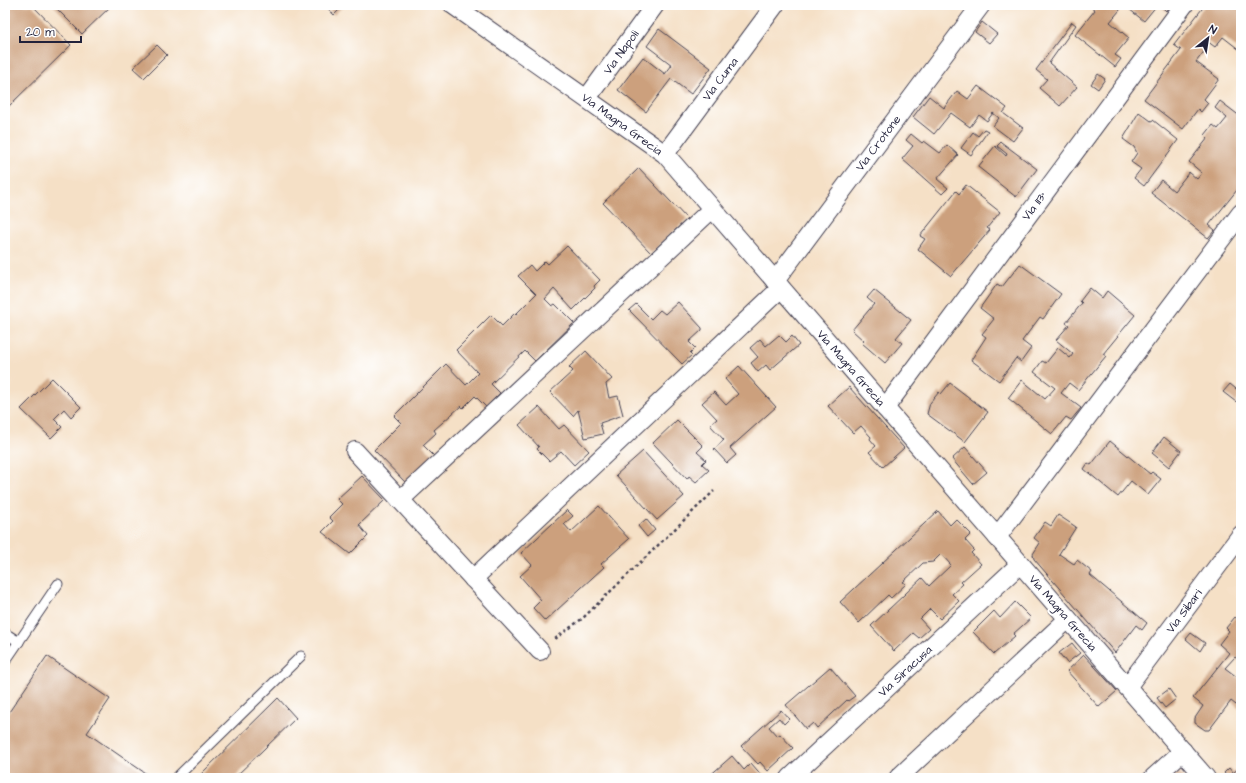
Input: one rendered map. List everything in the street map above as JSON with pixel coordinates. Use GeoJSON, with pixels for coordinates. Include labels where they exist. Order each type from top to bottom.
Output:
{"type":"FeatureCollection","features":[{"type":"Feature","properties":{"kind":"street","name":"Via Magna Grecia"},"geometry":{"type":"LineString","coordinates":[[453,5],[665,154],[1206,778]]}},
{"type":"Feature","properties":{"kind":"street","name":"Via Napoli"},"geometry":{"type":"LineString","coordinates":[[587,98],[655,5]]}},
{"type":"Feature","properties":{"kind":"street","name":"Via Cuma"},"geometry":{"type":"LineString","coordinates":[[665,154],[775,5]]}},
{"type":"Feature","properties":{"kind":"street","name":"Via Crotone"},"geometry":{"type":"LineString","coordinates":[[473,579],[778,285],[982,5]]}},
{"type":"Feature","properties":{"kind":"street","name":"Via 113°"},"geometry":{"type":"LineString","coordinates":[[885,408],[1184,5]]}},
{"type":"Feature","properties":{"kind":"street"},"geometry":{"type":"LineString","coordinates":[[400,500],[712,208]]}},
{"type":"Feature","properties":{"kind":"street"},"geometry":{"type":"LineString","coordinates":[[997,537],[1241,213]]}},
{"type":"Feature","properties":{"kind":"street"},"geometry":{"type":"LineString","coordinates":[[355,451],[540,651]]}},
{"type":"Feature","properties":{"kind":"street","name":"Via Sibari"},"geometry":{"type":"LineString","coordinates":[[1127,687],[1241,535]]}},
{"type":"Feature","properties":{"kind":"street","name":"Via Siracusa"},"geometry":{"type":"LineString","coordinates":[[790,778],[1020,564]]}},
{"type":"Feature","properties":{"kind":"street"},"geometry":{"type":"LineString","coordinates":[[898,778],[1068,620]]}},
{"type":"Feature","properties":{"kind":"street"},"geometry":{"type":"LineString","coordinates":[[1153,778],[1183,751]]}},
{"type":"Feature","properties":{"kind":"lane"},"geometry":{"type":"LineString","coordinates":[[5,662],[58,584]]}},
{"type":"Feature","properties":{"kind":"lane"},"geometry":{"type":"LineString","coordinates":[[5,633],[19,642]]}},
{"type":"Feature","properties":{"kind":"lane"},"geometry":{"type":"LineString","coordinates":[[176,778],[301,656]]}},
{"type":"Feature","properties":{"kind":"path"},"geometry":{"type":"LineString","coordinates":[[540,651],[583,618],[714,491]]}},
{"type":"Feature","properties":{"kind":"building"},"geometry":{"type":"Polygon","coordinates":[[[9,5],[32,5],[71,45],[5,110],[5,9],[9,5]]]}},
{"type":"Feature","properties":{"kind":"building"},"geometry":{"type":"Polygon","coordinates":[[[53,5],[112,5],[82,34],[53,5]]]}},
{"type":"Feature","properties":{"kind":"building"},"geometry":{"type":"Polygon","coordinates":[[[325,5],[344,5],[334,15],[325,5]]]}},
{"type":"Feature","properties":{"kind":"building"},"geometry":{"type":"Polygon","coordinates":[[[1089,5],[1124,5],[1110,22],[1129,38],[1115,55],[1121,59],[1115,67],[1075,35],[1095,10],[1089,5]]]}},
{"type":"Feature","properties":{"kind":"building"},"geometry":{"type":"Polygon","coordinates":[[[1124,5],[1157,5],[1144,21],[1124,5]]]}},
{"type":"Feature","properties":{"kind":"building"},"geometry":{"type":"Polygon","coordinates":[[[1160,5],[1171,5],[1166,11],[1160,5]]]}},
{"type":"Feature","properties":{"kind":"building"},"geometry":{"type":"Polygon","coordinates":[[[1205,5],[1241,5],[1241,51],[1223,37],[1215,47],[1207,41],[1202,46],[1206,49],[1196,62],[1219,79],[1204,99],[1208,103],[1201,112],[1198,109],[1183,129],[1144,99],[1181,50],[1174,45],[1205,5]]]}},
{"type":"Feature","properties":{"kind":"building"},"geometry":{"type":"Polygon","coordinates":[[[982,22],[997,34],[989,43],[975,32],[982,22]]]}},
{"type":"Feature","properties":{"kind":"building"},"geometry":{"type":"Polygon","coordinates":[[[1072,22],[1076,25],[1049,63],[1077,87],[1060,106],[1039,88],[1047,79],[1036,70],[1072,22]]]}},
{"type":"Feature","properties":{"kind":"building"},"geometry":{"type":"Polygon","coordinates":[[[659,29],[711,68],[691,94],[671,79],[646,112],[618,90],[643,57],[665,74],[672,65],[647,46],[659,29]]]}},
{"type":"Feature","properties":{"kind":"building"},"geometry":{"type":"Polygon","coordinates":[[[157,45],[167,55],[144,78],[133,68],[157,45]]]}},
{"type":"Feature","properties":{"kind":"building"},"geometry":{"type":"Polygon","coordinates":[[[1098,74],[1105,79],[1098,89],[1091,84],[1098,74]]]}},
{"type":"Feature","properties":{"kind":"building"},"geometry":{"type":"Polygon","coordinates":[[[978,86],[1007,108],[1003,113],[1023,128],[1013,141],[993,126],[999,118],[993,113],[987,121],[979,115],[970,127],[951,113],[934,134],[913,117],[929,96],[944,108],[957,91],[968,99],[978,86]]]}},
{"type":"Feature","properties":{"kind":"building"},"geometry":{"type":"Polygon","coordinates":[[[1220,101],[1241,117],[1241,185],[1209,225],[1215,230],[1208,238],[1151,193],[1161,180],[1174,191],[1189,172],[1197,179],[1202,173],[1189,162],[1208,138],[1205,135],[1213,125],[1218,129],[1227,118],[1215,108],[1220,101]]]}},
{"type":"Feature","properties":{"kind":"building"},"geometry":{"type":"Polygon","coordinates":[[[1139,112],[1151,121],[1153,120],[1178,140],[1144,186],[1134,178],[1141,169],[1131,162],[1137,153],[1134,147],[1123,139],[1139,112]]]}},
{"type":"Feature","properties":{"kind":"building"},"geometry":{"type":"Polygon","coordinates":[[[984,129],[988,131],[971,155],[961,148],[973,132],[978,136],[984,129]]]}},
{"type":"Feature","properties":{"kind":"building"},"geometry":{"type":"Polygon","coordinates":[[[911,134],[922,143],[924,141],[940,153],[947,145],[958,155],[937,179],[948,188],[942,194],[902,159],[913,146],[906,140],[911,134]]]}},
{"type":"Feature","properties":{"kind":"building"},"geometry":{"type":"Polygon","coordinates":[[[1001,142],[1037,169],[1016,197],[978,167],[995,146],[1006,156],[1007,154],[997,146],[1001,142]]]}},
{"type":"Feature","properties":{"kind":"building"},"geometry":{"type":"Polygon","coordinates":[[[639,168],[687,219],[651,253],[603,203],[639,168]]]}},
{"type":"Feature","properties":{"kind":"building"},"geometry":{"type":"Polygon","coordinates":[[[966,185],[1000,212],[987,228],[990,230],[951,276],[918,249],[925,239],[920,236],[956,191],[959,194],[966,185]]]}},
{"type":"Feature","properties":{"kind":"building"},"geometry":{"type":"Polygon","coordinates":[[[567,246],[600,280],[594,286],[595,288],[573,310],[554,289],[545,299],[552,306],[555,304],[574,323],[535,361],[525,351],[491,384],[500,393],[486,407],[475,396],[463,408],[461,406],[434,430],[436,433],[423,445],[434,456],[406,483],[374,450],[401,423],[394,416],[446,364],[466,385],[478,373],[456,350],[491,315],[502,326],[515,313],[516,314],[536,294],[518,276],[530,265],[535,271],[545,261],[548,264],[567,246]]]}},
{"type":"Feature","properties":{"kind":"building"},"geometry":{"type":"Polygon","coordinates":[[[1020,264],[1061,294],[1043,319],[1040,317],[1022,341],[1031,348],[1021,362],[1016,358],[999,381],[971,360],[986,337],[982,334],[994,319],[980,308],[997,284],[1002,287],[1020,264]]]}},
{"type":"Feature","properties":{"kind":"building"},"geometry":{"type":"Polygon","coordinates":[[[1090,288],[1102,298],[1107,291],[1135,315],[1103,354],[1106,356],[1078,390],[1069,383],[1061,393],[1081,408],[1071,420],[1066,417],[1052,434],[1008,398],[1022,380],[1045,399],[1055,388],[1034,372],[1042,361],[1046,363],[1058,348],[1070,358],[1073,354],[1056,340],[1069,325],[1066,323],[1082,303],[1080,301],[1090,288]]]}},
{"type":"Feature","properties":{"kind":"building"},"geometry":{"type":"Polygon","coordinates":[[[874,290],[911,320],[896,338],[902,343],[885,363],[862,343],[864,341],[852,330],[874,304],[867,298],[874,290]]]}},
{"type":"Feature","properties":{"kind":"building"},"geometry":{"type":"Polygon","coordinates":[[[678,302],[702,328],[702,330],[689,342],[695,348],[690,353],[692,355],[682,364],[629,310],[636,304],[651,319],[660,310],[665,314],[678,302]]]}},
{"type":"Feature","properties":{"kind":"building"},"geometry":{"type":"Polygon","coordinates":[[[779,335],[786,342],[792,336],[799,345],[770,370],[766,365],[758,372],[751,363],[758,357],[750,348],[760,339],[766,346],[779,335]]]}},
{"type":"Feature","properties":{"kind":"building"},"geometry":{"type":"Polygon","coordinates":[[[586,351],[612,379],[606,384],[609,398],[618,396],[623,415],[600,423],[603,434],[585,438],[578,410],[573,416],[550,392],[573,371],[569,367],[586,351]]]}},
{"type":"Feature","properties":{"kind":"building"},"geometry":{"type":"Polygon","coordinates":[[[739,366],[776,407],[730,448],[736,455],[727,463],[714,449],[724,440],[710,425],[717,419],[702,403],[714,392],[726,405],[738,394],[725,379],[739,366]]]}},
{"type":"Feature","properties":{"kind":"building"},"geometry":{"type":"Polygon","coordinates":[[[52,378],[81,407],[71,417],[64,409],[54,419],[62,427],[51,438],[21,409],[52,378]]]}},
{"type":"Feature","properties":{"kind":"building"},"geometry":{"type":"Polygon","coordinates":[[[950,383],[988,412],[965,442],[927,414],[930,403],[939,392],[941,394],[950,383]]]}},
{"type":"Feature","properties":{"kind":"building"},"geometry":{"type":"Polygon","coordinates":[[[1230,384],[1241,393],[1236,402],[1223,392],[1230,384]]]}},
{"type":"Feature","properties":{"kind":"building"},"geometry":{"type":"Polygon","coordinates":[[[849,387],[904,448],[883,467],[869,452],[876,446],[870,439],[871,437],[861,426],[853,433],[828,406],[849,387]]]}},
{"type":"Feature","properties":{"kind":"building"},"geometry":{"type":"Polygon","coordinates":[[[539,407],[559,429],[564,425],[589,451],[574,465],[561,451],[549,461],[537,449],[539,447],[519,425],[539,407]]]}},
{"type":"Feature","properties":{"kind":"building"},"geometry":{"type":"Polygon","coordinates":[[[677,420],[703,446],[697,452],[706,460],[702,464],[709,470],[696,482],[689,476],[687,479],[653,443],[677,420]]]}},
{"type":"Feature","properties":{"kind":"building"},"geometry":{"type":"Polygon","coordinates":[[[1164,437],[1181,451],[1169,467],[1152,453],[1164,437]]]}},
{"type":"Feature","properties":{"kind":"building"},"geometry":{"type":"Polygon","coordinates":[[[1110,441],[1150,474],[1152,472],[1161,479],[1148,495],[1131,481],[1118,497],[1084,469],[1088,463],[1091,465],[1110,441]]]}},
{"type":"Feature","properties":{"kind":"building"},"geometry":{"type":"Polygon","coordinates":[[[965,447],[987,472],[973,484],[952,459],[965,447]]]}},
{"type":"Feature","properties":{"kind":"building"},"geometry":{"type":"Polygon","coordinates":[[[643,451],[684,496],[657,520],[616,475],[643,451]]]}},
{"type":"Feature","properties":{"kind":"building"},"geometry":{"type":"Polygon","coordinates":[[[362,476],[385,500],[359,525],[368,536],[350,554],[322,532],[333,521],[329,517],[342,504],[337,499],[362,476]]]}},
{"type":"Feature","properties":{"kind":"building"},"geometry":{"type":"Polygon","coordinates":[[[599,506],[629,539],[601,564],[604,567],[545,621],[533,608],[541,600],[520,576],[532,565],[521,553],[567,510],[573,516],[564,524],[571,532],[599,506]]]}},
{"type":"Feature","properties":{"kind":"building"},"geometry":{"type":"Polygon","coordinates":[[[938,511],[950,525],[956,519],[971,534],[965,540],[974,550],[971,553],[981,564],[961,582],[963,584],[952,594],[959,601],[940,619],[930,609],[920,619],[929,629],[919,638],[913,633],[894,651],[871,626],[922,578],[929,586],[951,565],[941,554],[933,562],[923,563],[903,582],[906,584],[891,598],[888,595],[859,623],[840,602],[938,511]]]}},
{"type":"Feature","properties":{"kind":"building"},"geometry":{"type":"Polygon","coordinates":[[[1058,515],[1076,527],[1059,554],[1074,564],[1077,560],[1092,572],[1090,575],[1147,623],[1142,630],[1136,625],[1115,653],[1034,559],[1033,554],[1040,543],[1034,538],[1045,522],[1051,526],[1058,515]]]}},
{"type":"Feature","properties":{"kind":"building"},"geometry":{"type":"Polygon","coordinates":[[[646,519],[655,530],[647,537],[638,526],[646,519]]]}},
{"type":"Feature","properties":{"kind":"building"},"geometry":{"type":"Polygon","coordinates":[[[1015,602],[1031,618],[1013,634],[1015,636],[994,654],[973,632],[994,611],[1000,618],[1015,602]]]}},
{"type":"Feature","properties":{"kind":"building"},"geometry":{"type":"Polygon","coordinates":[[[1235,617],[1241,621],[1241,662],[1235,657],[1225,668],[1241,680],[1241,709],[1231,701],[1209,730],[1205,730],[1195,723],[1195,718],[1203,706],[1193,698],[1229,653],[1219,644],[1229,631],[1226,628],[1235,617]]]}},
{"type":"Feature","properties":{"kind":"building"},"geometry":{"type":"Polygon","coordinates":[[[1191,633],[1205,643],[1200,651],[1186,639],[1191,633]]]}},
{"type":"Feature","properties":{"kind":"building"},"geometry":{"type":"Polygon","coordinates":[[[1072,643],[1080,653],[1067,663],[1059,653],[1072,643]]]}},
{"type":"Feature","properties":{"kind":"building"},"geometry":{"type":"Polygon","coordinates":[[[1084,655],[1117,691],[1099,707],[1067,671],[1084,655]]]}},
{"type":"Feature","properties":{"kind":"building"},"geometry":{"type":"Polygon","coordinates":[[[47,656],[110,699],[87,733],[148,775],[145,778],[5,778],[5,718],[47,656]]]}},
{"type":"Feature","properties":{"kind":"building"},"geometry":{"type":"Polygon","coordinates":[[[830,667],[855,696],[848,701],[847,700],[817,728],[813,723],[806,729],[786,705],[830,667]]]}},
{"type":"Feature","properties":{"kind":"building"},"geometry":{"type":"Polygon","coordinates":[[[1169,689],[1176,699],[1165,708],[1157,698],[1169,689]]]}},
{"type":"Feature","properties":{"kind":"building"},"geometry":{"type":"Polygon","coordinates":[[[278,698],[296,718],[234,778],[197,778],[278,698]]]}},
{"type":"Feature","properties":{"kind":"building"},"geometry":{"type":"Polygon","coordinates":[[[781,710],[789,719],[784,724],[779,718],[769,727],[777,736],[780,734],[793,748],[768,771],[760,762],[758,764],[741,746],[781,710]]]}},
{"type":"Feature","properties":{"kind":"building"},"geometry":{"type":"Polygon","coordinates":[[[732,756],[744,770],[751,763],[764,778],[707,778],[732,756]]]}},
{"type":"Feature","properties":{"kind":"building"},"geometry":{"type":"Polygon","coordinates":[[[1241,766],[1241,776],[1239,778],[1229,778],[1224,773],[1229,768],[1233,773],[1241,766]]]}},
{"type":"Feature","properties":{"kind":"building"},"geometry":{"type":"Polygon","coordinates":[[[1179,772],[1184,778],[1172,778],[1179,772]]]}}]}
